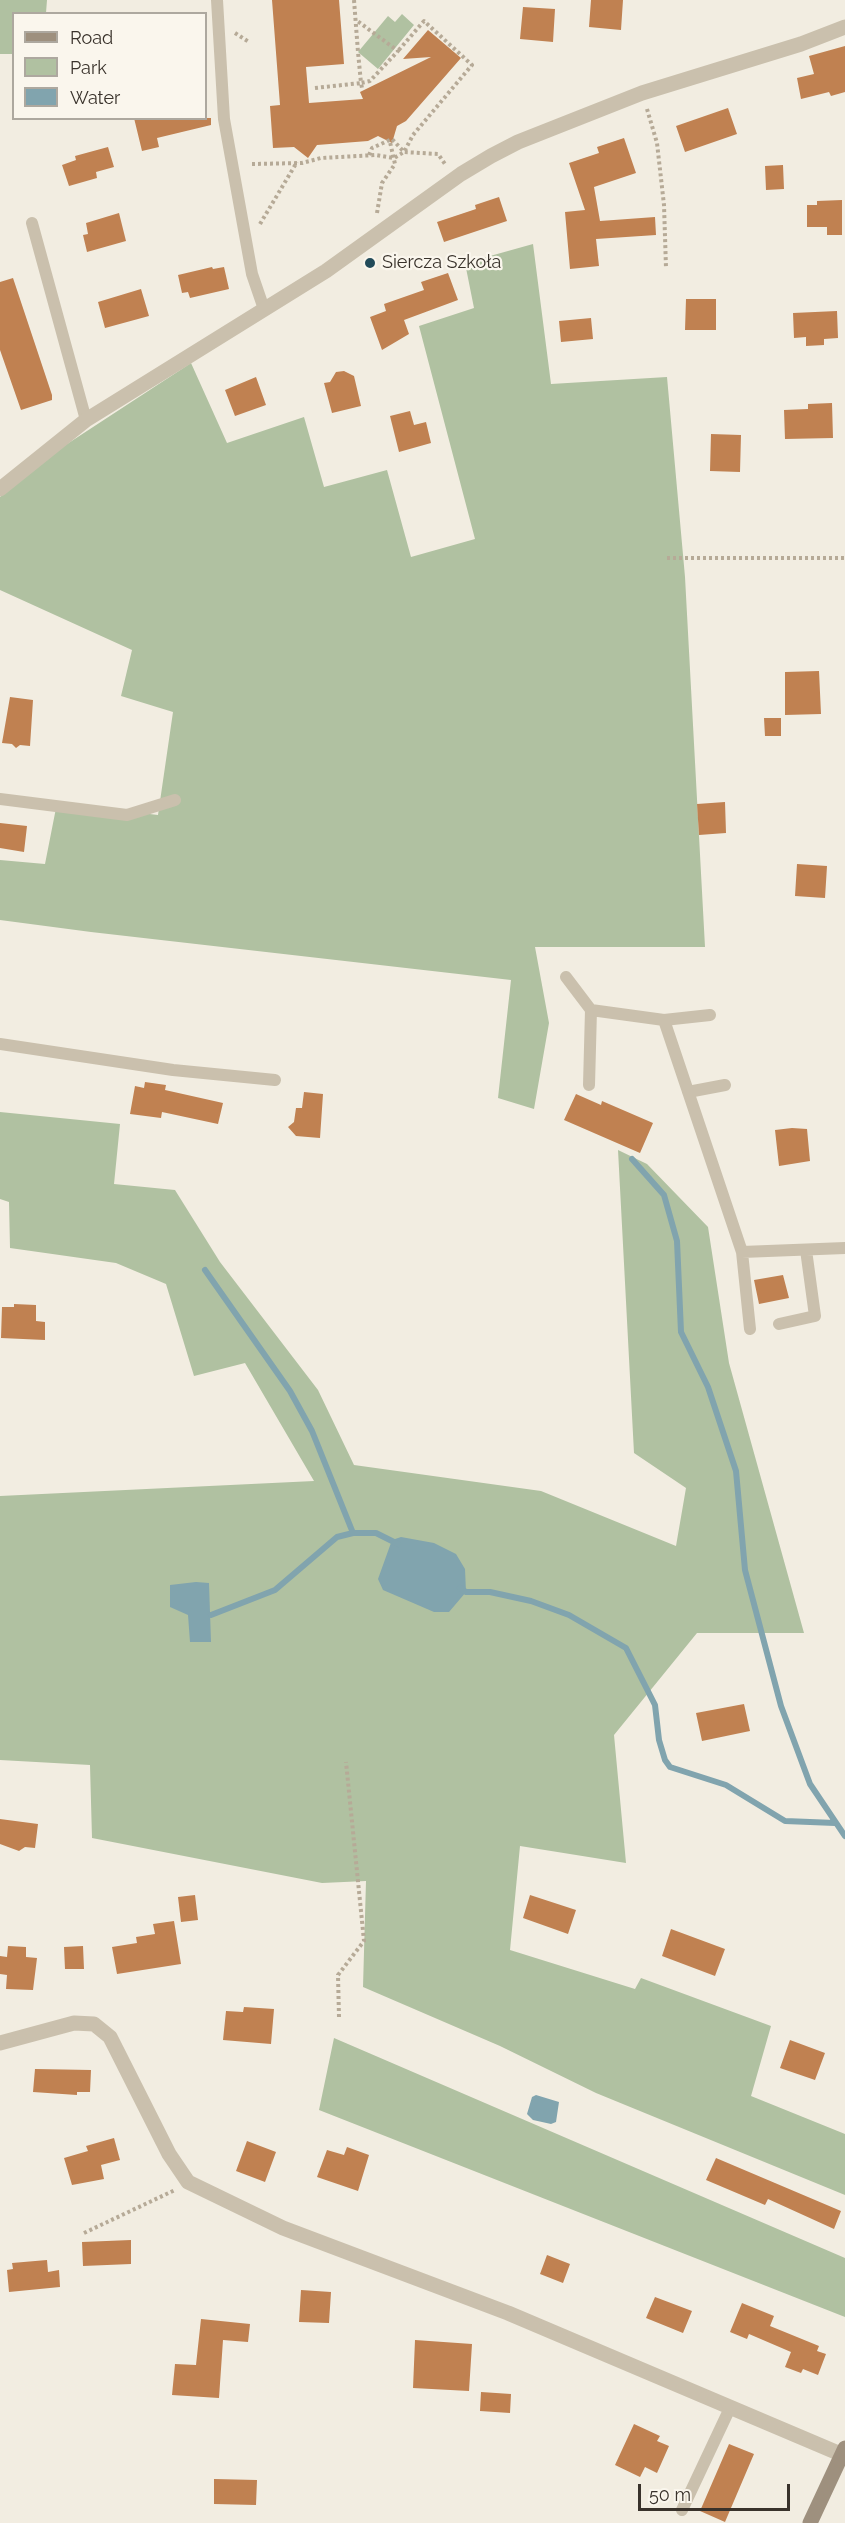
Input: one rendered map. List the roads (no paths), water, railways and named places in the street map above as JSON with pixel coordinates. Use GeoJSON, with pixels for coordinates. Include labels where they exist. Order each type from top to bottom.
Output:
{"type":"FeatureCollection","features":[{"type":"Feature","properties":{"kind":"street"},"geometry":{"type":"LineString","coordinates":[[0,489],[86,420],[326,271],[461,174],[491,156],[538,134],[642,93],[801,44],[845,27]]}},
{"type":"Feature","properties":{"kind":"street"},"geometry":{"type":"LineString","coordinates":[[0,2043],[74,2023],[94,2024],[110,2037],[169,2154],[188,2182],[283,2228],[508,2313],[730,2408],[844,2451],[810,2523]]}},
{"type":"Feature","properties":{"kind":"lane"},"geometry":{"type":"LineString","coordinates":[[217,0],[224,119],[252,274],[264,309]]}},
{"type":"Feature","properties":{"kind":"lane"},"geometry":{"type":"LineString","coordinates":[[32,223],[86,420]]}},
{"type":"Feature","properties":{"kind":"lane"},"geometry":{"type":"LineString","coordinates":[[0,799],[127,814],[175,800]]}},
{"type":"Feature","properties":{"kind":"lane"},"geometry":{"type":"LineString","coordinates":[[566,977],[591,1010],[589,1085]]}},
{"type":"Feature","properties":{"kind":"lane"},"geometry":{"type":"LineString","coordinates":[[591,1010],[664,1020],[710,1015]]}},
{"type":"Feature","properties":{"kind":"lane"},"geometry":{"type":"LineString","coordinates":[[664,1020],[742,1252],[750,1329]]}},
{"type":"Feature","properties":{"kind":"lane"},"geometry":{"type":"LineString","coordinates":[[0,1044],[174,1070],[275,1080]]}},
{"type":"Feature","properties":{"kind":"lane"},"geometry":{"type":"LineString","coordinates":[[688,1092],[725,1085]]}},
{"type":"Feature","properties":{"kind":"lane"},"geometry":{"type":"LineString","coordinates":[[742,1252],[845,1248]]}},
{"type":"Feature","properties":{"kind":"lane"},"geometry":{"type":"LineString","coordinates":[[779,1324],[815,1316],[806,1250]]}},
{"type":"Feature","properties":{"kind":"lane"},"geometry":{"type":"LineString","coordinates":[[682,2510],[730,2408]]}},
{"type":"Feature","properties":{"kind":"water"},"geometry":{"type":"Polygon","coordinates":[[[401,1537],[434,1543],[456,1554],[465,1569],[466,1592],[449,1612],[434,1612],[383,1590],[378,1579],[392,1540],[401,1537]]]}},
{"type":"Feature","properties":{"kind":"water"},"geometry":{"type":"Polygon","coordinates":[[[209,1583],[211,1642],[190,1642],[188,1615],[170,1607],[170,1585],[209,1583]]]}},
{"type":"Feature","properties":{"kind":"water"},"geometry":{"type":"Polygon","coordinates":[[[536,2095],[559,2102],[556,2122],[551,2124],[533,2120],[527,2114],[532,2097],[536,2095]]]}},
{"type":"Feature","properties":{"kind":"waterway"},"geometry":{"type":"LineString","coordinates":[[632,1159],[664,1195],[677,1241],[681,1332],[708,1387],[736,1471],[745,1570],[781,1706],[810,1784],[845,1836]]}},
{"type":"Feature","properties":{"kind":"waterway"},"geometry":{"type":"LineString","coordinates":[[205,1270],[290,1391],[312,1431],[353,1533]]}},
{"type":"Feature","properties":{"kind":"waterway"},"geometry":{"type":"LineString","coordinates":[[211,1615],[275,1590],[337,1537],[353,1533],[376,1533],[398,1544]]}},
{"type":"Feature","properties":{"kind":"waterway"},"geometry":{"type":"LineString","coordinates":[[460,1588],[466,1592],[490,1592],[531,1601],[569,1615],[626,1648],[655,1705],[659,1740],[665,1760],[670,1767],[726,1785],[785,1821],[835,1823]]}},
{"type":"Feature","properties":{"kind":"place","name":"Siercza Szkoła"},"geometry":{"type":"Point","coordinates":[370,263]}}]}
